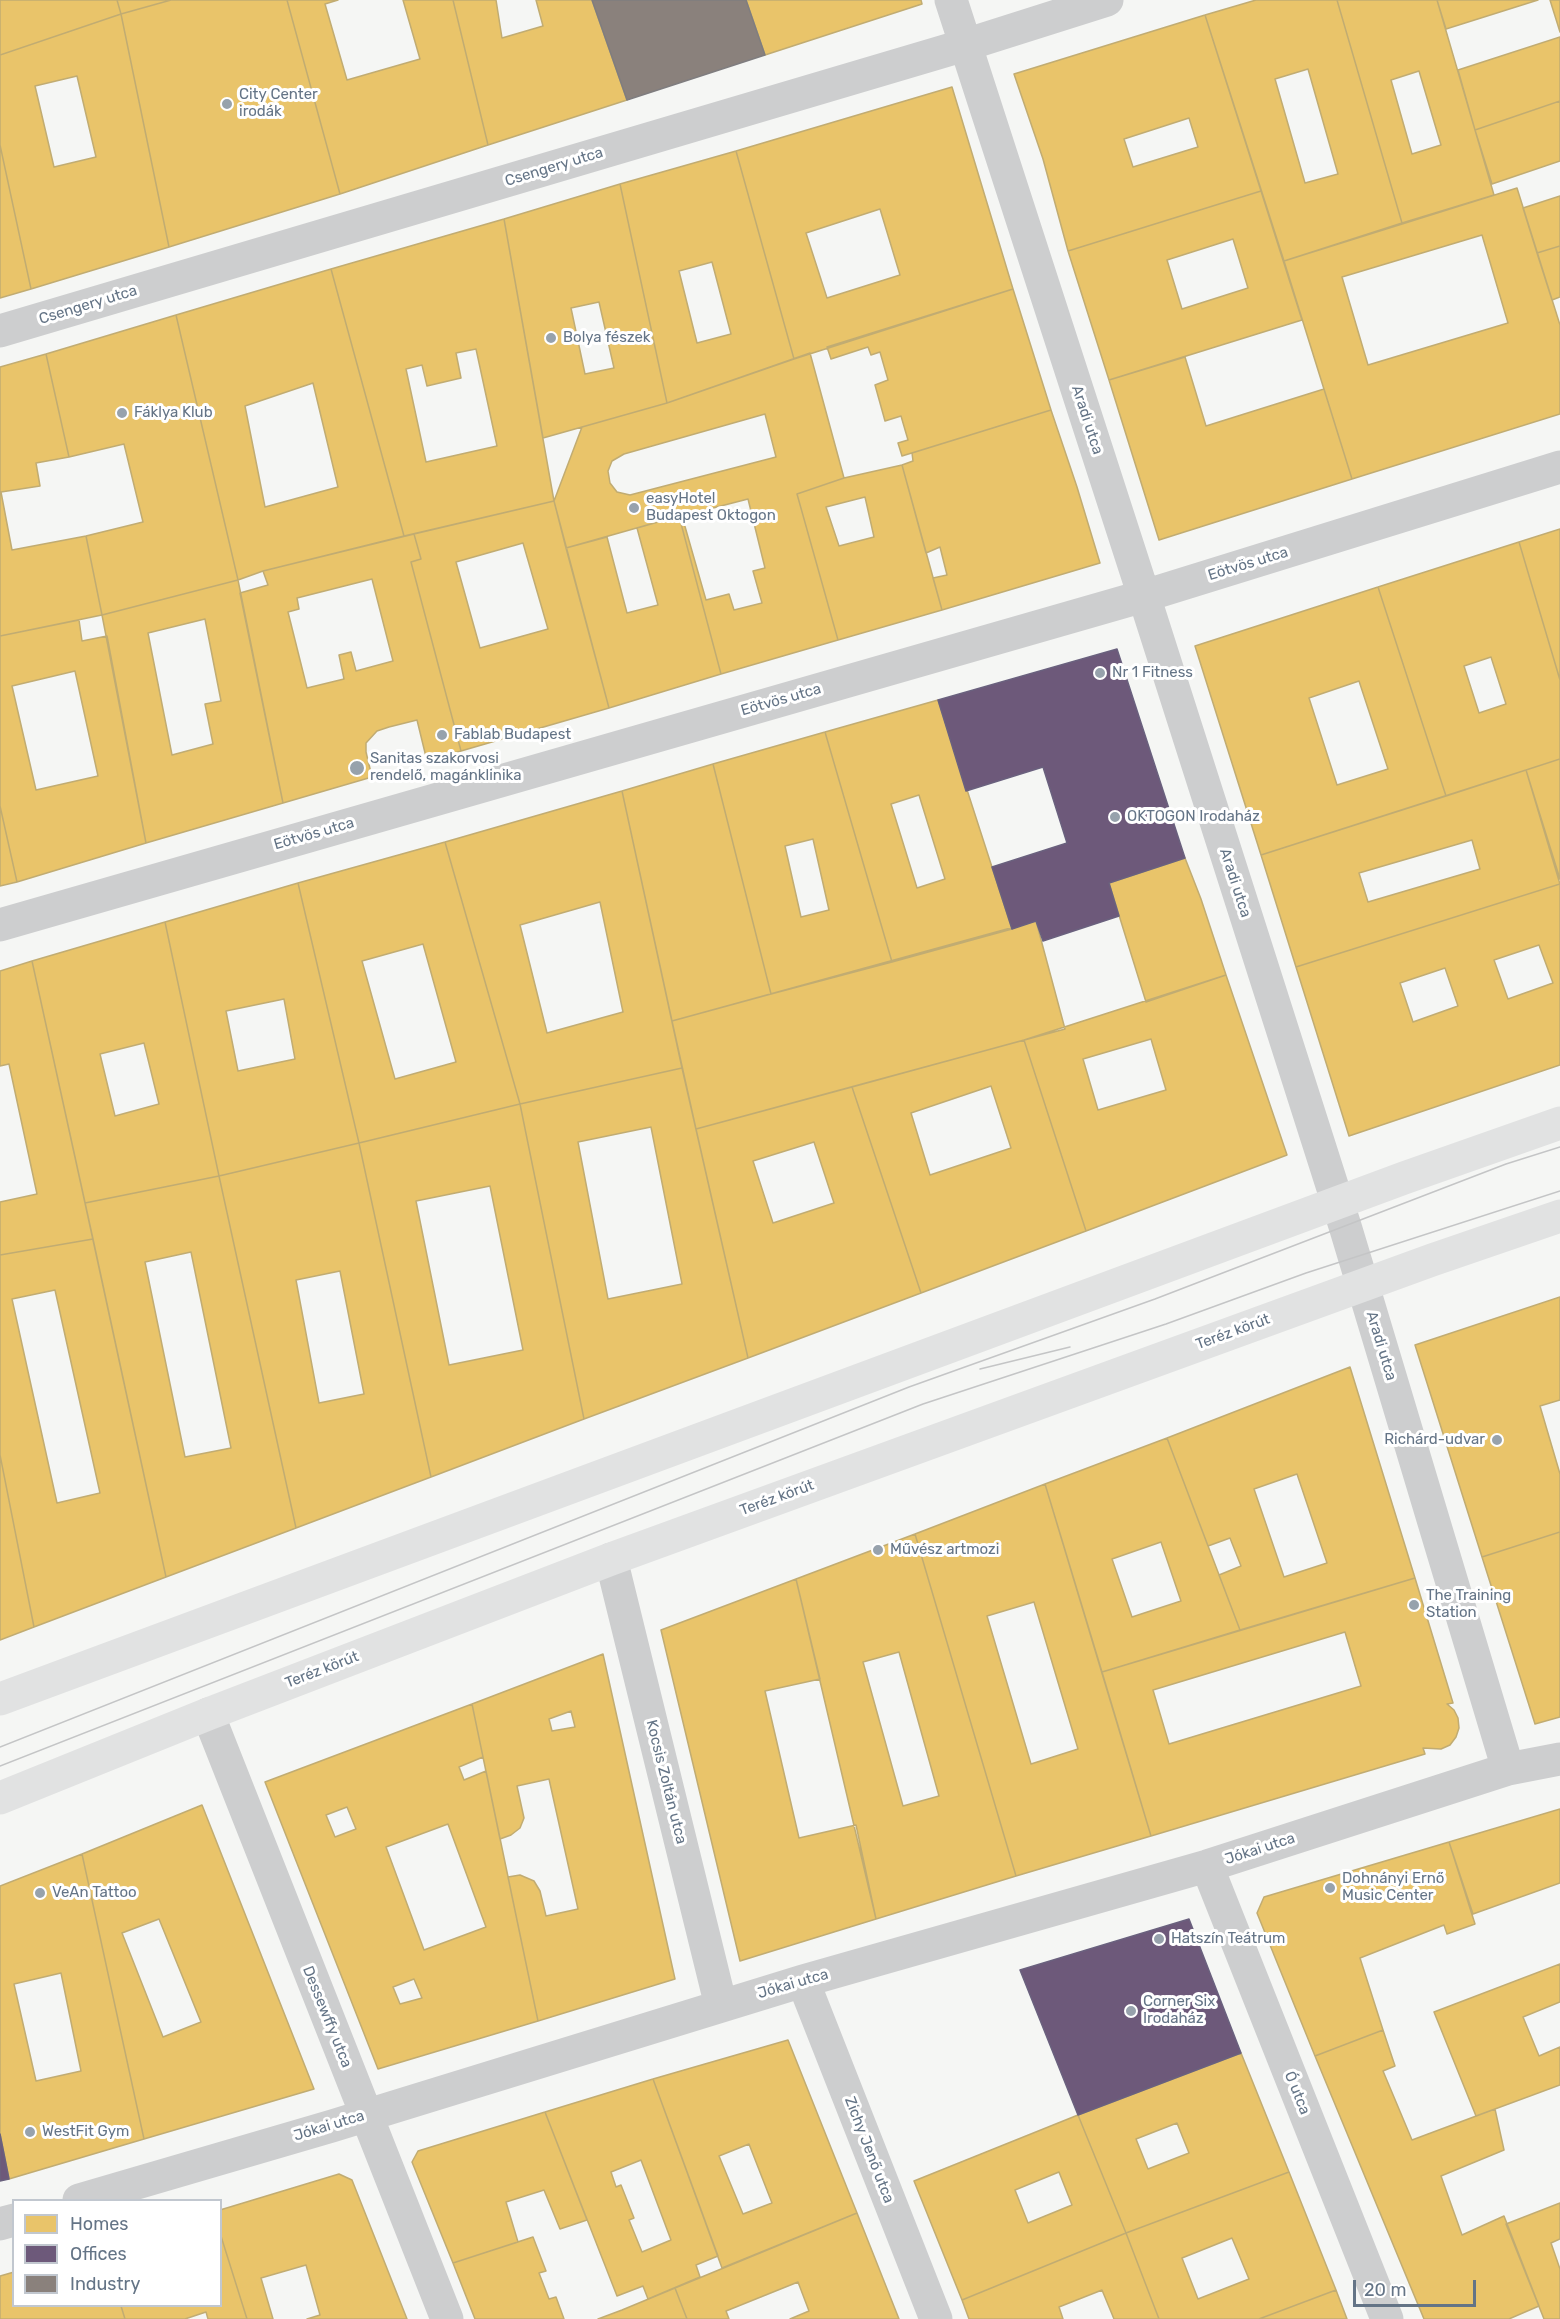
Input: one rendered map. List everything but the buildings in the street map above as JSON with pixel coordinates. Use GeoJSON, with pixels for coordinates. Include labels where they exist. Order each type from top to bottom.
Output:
{"type":"FeatureCollection","features":[{"type":"Feature","properties":{"kind":"main road"},"geometry":{"type":"LineString","coordinates":[[0,1699],[1337,1203],[1560,1123]]}},
{"type":"Feature","properties":{"kind":"main road","name":"Teréz körút"},"geometry":{"type":"LineString","coordinates":[[0,1798],[208,1714],[611,1559],[1362,1285],[1560,1216]]}},
{"type":"Feature","properties":{"kind":"street","name":"Aradi utca"},"geometry":{"type":"LineString","coordinates":[[951,0],[1337,1203],[1508,1769]]}},
{"type":"Feature","properties":{"kind":"street","name":"Csengery utca"},"geometry":{"type":"LineString","coordinates":[[0,331],[965,45],[1107,0]]}},
{"type":"Feature","properties":{"kind":"street","name":"Eötvös utca"},"geometry":{"type":"LineString","coordinates":[[0,925],[1144,596],[1560,467]]}},
{"type":"Feature","properties":{"kind":"street","name":"Kocsis Zoltán utca"},"geometry":{"type":"LineString","coordinates":[[611,1559],[721,2006]]}},
{"type":"Feature","properties":{"kind":"street","name":"Dessewffy utca"},"geometry":{"type":"LineString","coordinates":[[208,1714],[447,2319]]}},
{"type":"Feature","properties":{"kind":"street","name":"Jókai utca"},"geometry":{"type":"LineString","coordinates":[[82,2199],[803,1981],[1206,1866],[1508,1769],[1560,1759]]}},
{"type":"Feature","properties":{"kind":"street","name":"Ó utca"},"geometry":{"type":"LineString","coordinates":[[1206,1866],[1387,2319]]}},
{"type":"Feature","properties":{"kind":"street","name":"Zichy Jenő utca"},"geometry":{"type":"LineString","coordinates":[[803,1981],[936,2319]]}},
{"type":"Feature","properties":{"kind":"tram line"},"geometry":{"type":"LineString","coordinates":[[0,1747],[909,1387],[1155,1299],[1506,1164],[1560,1147]]}},
{"type":"Feature","properties":{"kind":"tram line"},"geometry":{"type":"LineString","coordinates":[[0,1766],[923,1404],[1166,1324],[1306,1273],[1560,1191]]}},
{"type":"Feature","properties":{"kind":"tram line"},"geometry":{"type":"LineString","coordinates":[[980,1369],[1070,1347]]}},
{"type":"Feature","properties":{"kind":"place","name":"City Center irodák"},"geometry":{"type":"Point","coordinates":[227,104]}},
{"type":"Feature","properties":{"kind":"place","name":"Bolya fészek"},"geometry":{"type":"Point","coordinates":[551,338]}},
{"type":"Feature","properties":{"kind":"place","name":"Fáklya Klub"},"geometry":{"type":"Point","coordinates":[122,413]}},
{"type":"Feature","properties":{"kind":"place","name":"easyHotel Budapest Oktogon"},"geometry":{"type":"Point","coordinates":[634,508]}},
{"type":"Feature","properties":{"kind":"place","name":"Nr 1 Fitness"},"geometry":{"type":"Point","coordinates":[1100,673]}},
{"type":"Feature","properties":{"kind":"place","name":"Fablab Budapest"},"geometry":{"type":"Point","coordinates":[442,735]}},
{"type":"Feature","properties":{"kind":"place","name":"Sanitas szakorvosi rendelő, magánklinika"},"geometry":{"type":"Point","coordinates":[357,768]}},
{"type":"Feature","properties":{"kind":"place","name":"OKTOGON Irodaház"},"geometry":{"type":"Point","coordinates":[1115,817]}},
{"type":"Feature","properties":{"kind":"place","name":"Richárd-udvar"},"geometry":{"type":"Point","coordinates":[1497,1440]}},
{"type":"Feature","properties":{"kind":"place","name":"Művész artmozi"},"geometry":{"type":"Point","coordinates":[878,1550]}},
{"type":"Feature","properties":{"kind":"place","name":"The Training Station"},"geometry":{"type":"Point","coordinates":[1414,1605]}},
{"type":"Feature","properties":{"kind":"place","name":"Dohnányi Ernő Music Center"},"geometry":{"type":"Point","coordinates":[1330,1888]}},
{"type":"Feature","properties":{"kind":"place","name":"VeAn Tattoo"},"geometry":{"type":"Point","coordinates":[40,1893]}},
{"type":"Feature","properties":{"kind":"place","name":"Hatszín Teátrum"},"geometry":{"type":"Point","coordinates":[1159,1939]}},
{"type":"Feature","properties":{"kind":"place","name":"Corner Six Irodaház"},"geometry":{"type":"Point","coordinates":[1131,2011]}},
{"type":"Feature","properties":{"kind":"place","name":"WestFit Gym"},"geometry":{"type":"Point","coordinates":[30,2132]}}]}
